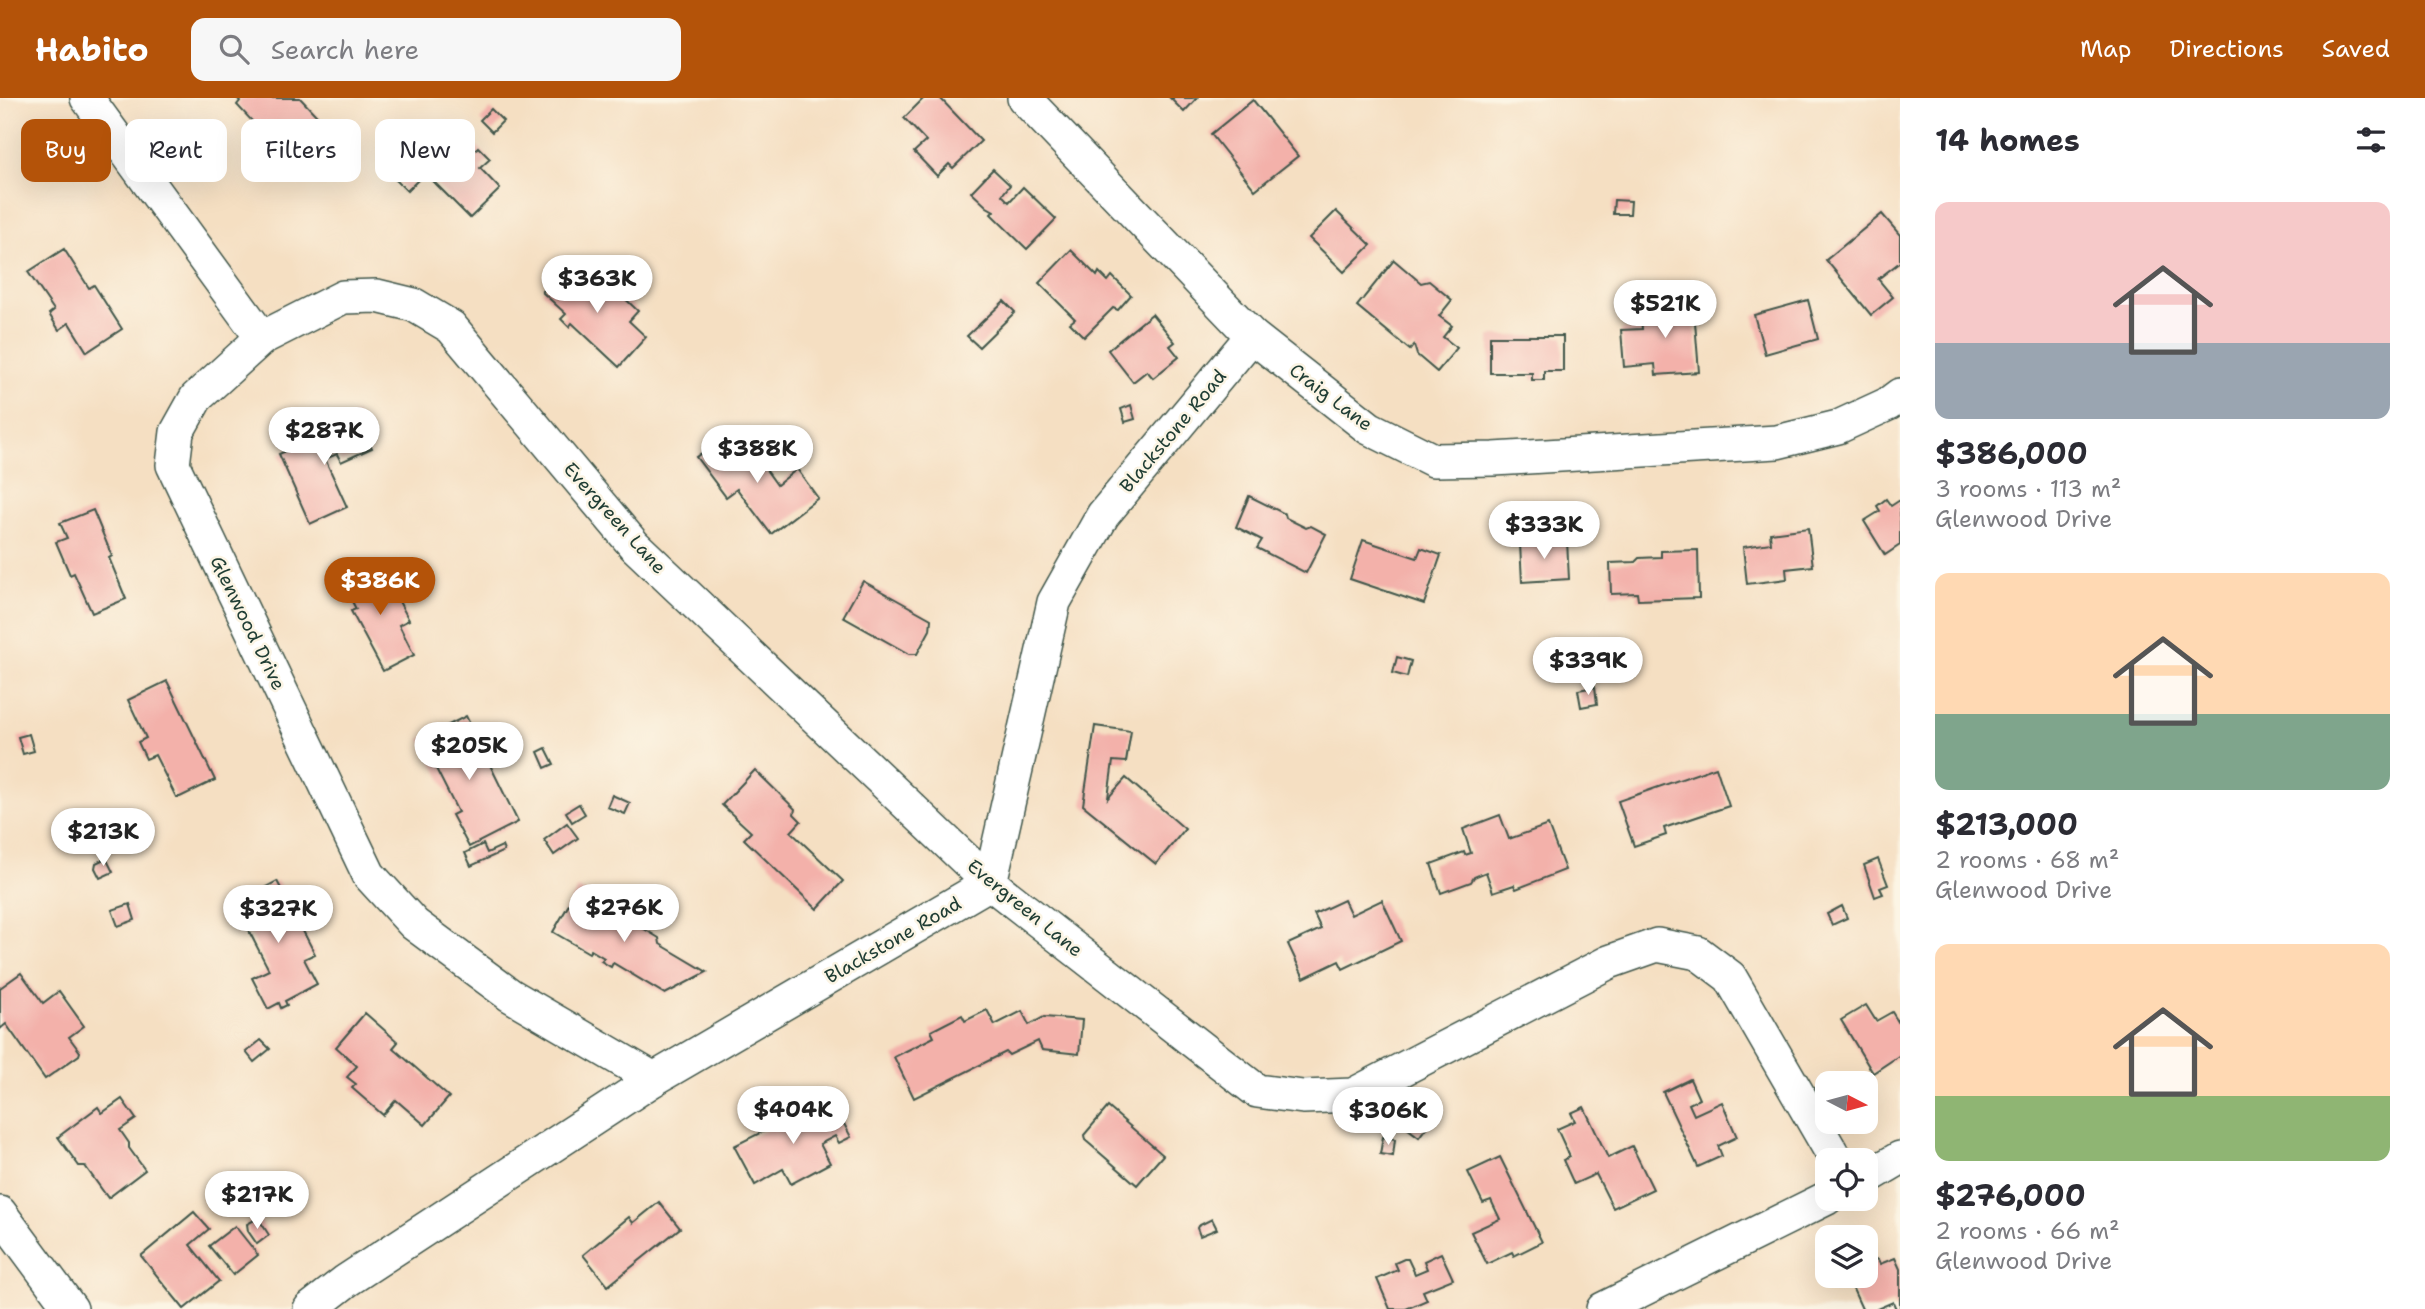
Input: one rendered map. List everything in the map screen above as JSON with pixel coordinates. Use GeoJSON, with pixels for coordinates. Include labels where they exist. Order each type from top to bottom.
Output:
{"type":"FeatureCollection","features":[{"type":"Feature","properties":{"kind":"street"},"geometry":{"type":"LineString","coordinates":[[87,98],[262,338]]}},
{"type":"Feature","properties":{"kind":"street","name":"Craig Lane"},"geometry":{"type":"LineString","coordinates":[[1024,98],[1252,337],[1368,428],[1433,460],[1777,442],[1838,427],[1888,404],[1900,395]]}},
{"type":"Feature","properties":{"kind":"street","name":"Evergreen Lane"},"geometry":{"type":"LineString","coordinates":[[262,338],[342,297],[377,296],[414,304],[451,327],[634,545],[990,883],[1257,1091],[1303,1097],[1353,1096],[1609,961],[1657,945],[1698,953],[1730,977],[1829,1148]]}},
{"type":"Feature","properties":{"kind":"street","name":"Blackstone Road"},"geometry":{"type":"LineString","coordinates":[[310,1309],[346,1281],[654,1079],[990,883],[1054,603],[1103,515],[1252,337]]}},
{"type":"Feature","properties":{"kind":"street","name":"Glenwood Drive"},"geometry":{"type":"LineString","coordinates":[[262,338],[196,398],[177,432],[173,465],[369,875],[414,924],[510,995],[654,1079]]}},
{"type":"Feature","properties":{"kind":"street"},"geometry":{"type":"LineString","coordinates":[[1878,1171],[1900,1158]]}},
{"type":"Feature","properties":{"kind":"street"},"geometry":{"type":"LineString","coordinates":[[1603,1309],[1815,1204]]}},
{"type":"Feature","properties":{"kind":"street"},"geometry":{"type":"LineString","coordinates":[[0,1213],[71,1309]]}},
{"type":"Feature","properties":{"kind":"building"},"geometry":{"type":"Polygon","coordinates":[[[237,98],[300,98],[320,119],[250,119],[237,105],[240,101],[237,98]]]}},
{"type":"Feature","properties":{"kind":"building"},"geometry":{"type":"Polygon","coordinates":[[[924,98],[940,98],[981,141],[953,168],[949,164],[937,176],[914,152],[926,141],[904,118],[924,98]]]}},
{"type":"Feature","properties":{"kind":"building"},"geometry":{"type":"Polygon","coordinates":[[[1170,98],[1197,98],[1184,112],[1170,98]]]}},
{"type":"Feature","properties":{"kind":"building"},"geometry":{"type":"Polygon","coordinates":[[[1253,100],[1298,156],[1255,190],[1211,134],[1253,100]]]}},
{"type":"Feature","properties":{"kind":"building"},"geometry":{"type":"Polygon","coordinates":[[[491,109],[503,121],[492,132],[480,120],[491,109]]]}},
{"type":"Feature","properties":{"kind":"building"},"geometry":{"type":"Polygon","coordinates":[[[478,147],[490,159],[480,168],[500,189],[470,218],[434,182],[475,182],[475,150],[478,147]]]}},
{"type":"Feature","properties":{"kind":"building"},"geometry":{"type":"Polygon","coordinates":[[[993,169],[1010,185],[1002,195],[1009,202],[1023,187],[1056,219],[1027,249],[991,214],[994,211],[971,192],[993,169]]]}},
{"type":"Feature","properties":{"kind":"building"},"geometry":{"type":"Polygon","coordinates":[[[398,182],[416,182],[407,191],[398,182]]]}},
{"type":"Feature","properties":{"kind":"building"},"geometry":{"type":"Polygon","coordinates":[[[1614,200],[1631,201],[1630,214],[1613,214],[1614,200]]]}},
{"type":"Feature","properties":{"kind":"building"},"geometry":{"type":"Polygon","coordinates":[[[1336,211],[1371,245],[1344,272],[1309,238],[1336,211]]]}},
{"type":"Feature","properties":{"kind":"building"},"geometry":{"type":"Polygon","coordinates":[[[1882,214],[1900,235],[1900,262],[1878,279],[1893,297],[1871,315],[1826,260],[1882,214]]]}},
{"type":"Feature","properties":{"kind":"building"},"geometry":{"type":"Polygon","coordinates":[[[64,249],[89,288],[94,285],[122,329],[87,352],[69,323],[59,330],[49,314],[54,310],[28,272],[64,249]]]}},
{"type":"Feature","properties":{"kind":"building"},"geometry":{"type":"Polygon","coordinates":[[[1071,250],[1097,276],[1099,272],[1108,281],[1112,276],[1131,295],[1118,310],[1113,308],[1084,337],[1070,323],[1075,319],[1039,283],[1071,250]]]}},
{"type":"Feature","properties":{"kind":"building"},"geometry":{"type":"Polygon","coordinates":[[[1394,260],[1421,283],[1429,281],[1452,300],[1439,316],[1452,326],[1443,337],[1457,348],[1437,372],[1417,355],[1414,345],[1410,350],[1357,306],[1394,260]]]}},
{"type":"Feature","properties":{"kind":"building"},"geometry":{"type":"Polygon","coordinates":[[[568,265],[604,299],[614,288],[638,311],[629,321],[646,337],[619,367],[572,323],[569,327],[561,319],[566,314],[542,292],[568,265]]]}},
{"type":"Feature","properties":{"kind":"building"},"geometry":{"type":"Polygon","coordinates":[[[1693,297],[1699,372],[1656,375],[1655,364],[1624,367],[1621,330],[1642,329],[1641,318],[1651,317],[1654,311],[1666,310],[1665,300],[1693,297]]]}},
{"type":"Feature","properties":{"kind":"building"},"geometry":{"type":"Polygon","coordinates":[[[1808,300],[1818,339],[1765,354],[1754,315],[1808,300]]]}},
{"type":"Feature","properties":{"kind":"building"},"geometry":{"type":"Polygon","coordinates":[[[1004,301],[1015,312],[979,347],[967,336],[1004,301]]]}},
{"type":"Feature","properties":{"kind":"building"},"geometry":{"type":"Polygon","coordinates":[[[1152,314],[1175,342],[1170,346],[1179,357],[1153,378],[1147,371],[1133,382],[1108,350],[1152,314]]]}},
{"type":"Feature","properties":{"kind":"building"},"geometry":{"type":"Polygon","coordinates":[[[1490,336],[1563,336],[1563,371],[1544,371],[1544,380],[1532,380],[1532,373],[1490,373],[1490,336]]]}},
{"type":"Feature","properties":{"kind":"building"},"geometry":{"type":"Polygon","coordinates":[[[1131,405],[1135,419],[1125,422],[1121,409],[1131,405]]]}},
{"type":"Feature","properties":{"kind":"building"},"geometry":{"type":"Polygon","coordinates":[[[356,413],[372,448],[341,462],[337,454],[325,459],[347,507],[310,524],[279,454],[316,438],[317,441],[329,436],[325,428],[356,413]]]}},
{"type":"Feature","properties":{"kind":"building"},"geometry":{"type":"Polygon","coordinates":[[[728,434],[756,473],[764,467],[777,485],[797,469],[818,498],[771,534],[737,489],[726,497],[696,457],[728,434]]]}},
{"type":"Feature","properties":{"kind":"building"},"geometry":{"type":"Polygon","coordinates":[[[1249,496],[1306,528],[1311,526],[1326,534],[1306,573],[1257,548],[1262,540],[1236,527],[1249,496]]]}},
{"type":"Feature","properties":{"kind":"building"},"geometry":{"type":"Polygon","coordinates":[[[1886,499],[1891,506],[1900,500],[1900,545],[1885,555],[1864,521],[1880,511],[1877,506],[1886,499]]]}},
{"type":"Feature","properties":{"kind":"building"},"geometry":{"type":"Polygon","coordinates":[[[93,510],[126,599],[92,613],[74,573],[70,575],[56,542],[67,538],[60,523],[93,510]]]}},
{"type":"Feature","properties":{"kind":"building"},"geometry":{"type":"Polygon","coordinates":[[[1808,528],[1813,566],[1786,569],[1787,579],[1747,584],[1743,547],[1771,543],[1770,533],[1808,528]]]}},
{"type":"Feature","properties":{"kind":"building"},"geometry":{"type":"Polygon","coordinates":[[[1363,540],[1417,558],[1421,548],[1441,555],[1424,604],[1350,579],[1363,540]]]}},
{"type":"Feature","properties":{"kind":"building"},"geometry":{"type":"Polygon","coordinates":[[[1567,541],[1569,579],[1522,582],[1520,544],[1567,541]]]}},
{"type":"Feature","properties":{"kind":"building"},"geometry":{"type":"Polygon","coordinates":[[[1698,550],[1699,598],[1638,600],[1637,593],[1611,594],[1610,563],[1661,557],[1661,551],[1698,550]]]}},
{"type":"Feature","properties":{"kind":"building"},"geometry":{"type":"Polygon","coordinates":[[[379,564],[409,620],[399,625],[414,655],[383,671],[351,611],[356,609],[343,584],[379,564]]]}},
{"type":"Feature","properties":{"kind":"building"},"geometry":{"type":"Polygon","coordinates":[[[863,581],[931,619],[930,630],[917,654],[909,654],[843,617],[863,581]]]}},
{"type":"Feature","properties":{"kind":"building"},"geometry":{"type":"Polygon","coordinates":[[[1397,657],[1411,661],[1407,677],[1393,673],[1397,657]]]}},
{"type":"Feature","properties":{"kind":"building"},"geometry":{"type":"Polygon","coordinates":[[[167,681],[215,780],[180,797],[176,797],[155,755],[146,759],[138,742],[146,738],[128,700],[167,681]]]}},
{"type":"Feature","properties":{"kind":"building"},"geometry":{"type":"Polygon","coordinates":[[[1595,687],[1597,704],[1581,707],[1578,690],[1595,687]]]}},
{"type":"Feature","properties":{"kind":"building"},"geometry":{"type":"Polygon","coordinates":[[[466,716],[518,822],[469,847],[452,815],[458,812],[421,739],[466,716]]]}},
{"type":"Feature","properties":{"kind":"building"},"geometry":{"type":"Polygon","coordinates":[[[1095,726],[1131,731],[1126,762],[1113,761],[1108,798],[1126,778],[1185,829],[1156,864],[1083,805],[1095,726]]]}},
{"type":"Feature","properties":{"kind":"building"},"geometry":{"type":"Polygon","coordinates":[[[29,734],[34,751],[23,754],[18,737],[29,734]]]}},
{"type":"Feature","properties":{"kind":"building"},"geometry":{"type":"Polygon","coordinates":[[[546,748],[554,764],[545,768],[538,752],[546,748]]]}},
{"type":"Feature","properties":{"kind":"building"},"geometry":{"type":"Polygon","coordinates":[[[1716,767],[1729,806],[1664,828],[1666,835],[1634,846],[1618,801],[1716,767]]]}},
{"type":"Feature","properties":{"kind":"building"},"geometry":{"type":"Polygon","coordinates":[[[755,770],[795,809],[794,814],[801,821],[791,832],[843,881],[817,909],[744,839],[751,832],[722,805],[755,770]]]}},
{"type":"Feature","properties":{"kind":"building"},"geometry":{"type":"Polygon","coordinates":[[[612,795],[630,803],[625,814],[607,807],[612,795]]]}},
{"type":"Feature","properties":{"kind":"building"},"geometry":{"type":"Polygon","coordinates":[[[579,804],[585,814],[572,822],[566,812],[579,804]]]}},
{"type":"Feature","properties":{"kind":"building"},"geometry":{"type":"Polygon","coordinates":[[[1500,815],[1509,839],[1548,825],[1565,870],[1516,889],[1514,885],[1493,892],[1486,872],[1474,877],[1471,882],[1441,893],[1431,864],[1464,852],[1465,855],[1471,853],[1463,829],[1500,815]]]}},
{"type":"Feature","properties":{"kind":"building"},"geometry":{"type":"Polygon","coordinates":[[[567,823],[578,838],[554,855],[544,840],[567,823]]]}},
{"type":"Feature","properties":{"kind":"building"},"geometry":{"type":"Polygon","coordinates":[[[483,844],[487,853],[502,846],[504,851],[471,866],[465,853],[483,844]]]}},
{"type":"Feature","properties":{"kind":"building"},"geometry":{"type":"Polygon","coordinates":[[[106,858],[113,872],[100,878],[95,868],[96,863],[106,858]]]}},
{"type":"Feature","properties":{"kind":"building"},"geometry":{"type":"Polygon","coordinates":[[[1878,859],[1888,885],[1880,888],[1883,894],[1875,897],[1864,865],[1878,859]]]}},
{"type":"Feature","properties":{"kind":"building"},"geometry":{"type":"Polygon","coordinates":[[[277,881],[315,954],[304,959],[317,984],[285,1001],[287,1005],[281,1008],[279,1003],[268,1009],[252,978],[269,970],[235,904],[277,881]]]}},
{"type":"Feature","properties":{"kind":"building"},"geometry":{"type":"Polygon","coordinates":[[[578,889],[659,938],[660,944],[707,972],[665,994],[613,963],[611,967],[601,961],[604,958],[591,950],[589,953],[553,932],[578,889]]]}},
{"type":"Feature","properties":{"kind":"building"},"geometry":{"type":"Polygon","coordinates":[[[1344,900],[1351,915],[1382,900],[1401,941],[1343,969],[1339,961],[1304,978],[1288,944],[1321,929],[1314,914],[1344,900]]]}},
{"type":"Feature","properties":{"kind":"building"},"geometry":{"type":"Polygon","coordinates":[[[130,904],[135,920],[118,926],[112,910],[130,904]]]}},
{"type":"Feature","properties":{"kind":"building"},"geometry":{"type":"Polygon","coordinates":[[[1842,906],[1847,918],[1832,925],[1827,914],[1842,906]]]}},
{"type":"Feature","properties":{"kind":"building"},"geometry":{"type":"Polygon","coordinates":[[[21,973],[43,1003],[59,991],[84,1026],[69,1037],[80,1052],[79,1055],[45,1079],[6,1024],[0,1029],[0,988],[21,973]]]}},
{"type":"Feature","properties":{"kind":"building"},"geometry":{"type":"Polygon","coordinates":[[[1866,1005],[1876,1021],[1892,1012],[1900,1025],[1900,1055],[1872,1071],[1841,1020],[1866,1005]]]}},
{"type":"Feature","properties":{"kind":"building"},"geometry":{"type":"Polygon","coordinates":[[[987,1010],[995,1025],[1022,1011],[1029,1025],[1044,1017],[1082,1020],[1079,1054],[1042,1050],[1038,1041],[1009,1055],[1006,1052],[914,1098],[894,1057],[934,1037],[931,1031],[962,1015],[965,1021],[987,1010]]]}},
{"type":"Feature","properties":{"kind":"building"},"geometry":{"type":"Polygon","coordinates":[[[365,1013],[398,1042],[393,1048],[449,1097],[425,1125],[396,1100],[383,1115],[352,1088],[356,1084],[347,1077],[357,1066],[336,1047],[365,1013]]]}},
{"type":"Feature","properties":{"kind":"building"},"geometry":{"type":"Polygon","coordinates":[[[261,1040],[270,1049],[254,1062],[246,1052],[261,1040]]]}},
{"type":"Feature","properties":{"kind":"building"},"geometry":{"type":"Polygon","coordinates":[[[1690,1079],[1699,1099],[1689,1104],[1694,1115],[1722,1102],[1737,1137],[1718,1146],[1722,1156],[1698,1167],[1663,1092],[1690,1079]]]}},
{"type":"Feature","properties":{"kind":"building"},"geometry":{"type":"Polygon","coordinates":[[[122,1099],[136,1119],[120,1130],[145,1170],[108,1198],[85,1166],[79,1166],[58,1137],[98,1107],[102,1113],[122,1099]]]}},
{"type":"Feature","properties":{"kind":"building"},"geometry":{"type":"Polygon","coordinates":[[[833,1103],[851,1137],[839,1143],[835,1136],[820,1144],[830,1163],[791,1184],[783,1169],[755,1185],[734,1146],[776,1125],[778,1130],[833,1103]]]}},
{"type":"Feature","properties":{"kind":"building"},"geometry":{"type":"Polygon","coordinates":[[[1108,1107],[1163,1155],[1137,1185],[1085,1140],[1084,1135],[1108,1107]]]}},
{"type":"Feature","properties":{"kind":"building"},"geometry":{"type":"Polygon","coordinates":[[[1584,1107],[1608,1158],[1632,1146],[1653,1189],[1613,1208],[1596,1174],[1574,1184],[1563,1160],[1570,1157],[1557,1129],[1575,1121],[1571,1113],[1584,1107]]]}},
{"type":"Feature","properties":{"kind":"building"},"geometry":{"type":"Polygon","coordinates":[[[1417,1116],[1428,1125],[1419,1137],[1407,1128],[1417,1116]]]}},
{"type":"Feature","properties":{"kind":"building"},"geometry":{"type":"Polygon","coordinates":[[[1383,1137],[1395,1139],[1393,1156],[1380,1154],[1383,1137]]]}},
{"type":"Feature","properties":{"kind":"building"},"geometry":{"type":"Polygon","coordinates":[[[1500,1157],[1542,1242],[1514,1256],[1512,1252],[1487,1264],[1471,1232],[1500,1219],[1491,1200],[1483,1203],[1468,1172],[1500,1157]]]}},
{"type":"Feature","properties":{"kind":"building"},"geometry":{"type":"Polygon","coordinates":[[[659,1202],[680,1228],[608,1286],[583,1255],[629,1217],[633,1223],[659,1202]]]}},
{"type":"Feature","properties":{"kind":"building"},"geometry":{"type":"Polygon","coordinates":[[[194,1212],[209,1229],[190,1245],[219,1281],[184,1309],[141,1256],[194,1212]]]}},
{"type":"Feature","properties":{"kind":"building"},"geometry":{"type":"Polygon","coordinates":[[[258,1218],[269,1235],[257,1244],[248,1231],[247,1224],[258,1218]]]}},
{"type":"Feature","properties":{"kind":"building"},"geometry":{"type":"Polygon","coordinates":[[[1212,1219],[1217,1229],[1200,1236],[1198,1226],[1212,1219]]]}},
{"type":"Feature","properties":{"kind":"building"},"geometry":{"type":"Polygon","coordinates":[[[235,1226],[258,1255],[233,1275],[209,1246],[235,1226]]]}},
{"type":"Feature","properties":{"kind":"building"},"geometry":{"type":"Polygon","coordinates":[[[1441,1253],[1453,1279],[1423,1291],[1427,1300],[1406,1309],[1390,1309],[1377,1279],[1398,1270],[1395,1263],[1404,1259],[1408,1259],[1415,1274],[1427,1269],[1424,1261],[1441,1253]]]}},
{"type":"Feature","properties":{"kind":"building"},"geometry":{"type":"Polygon","coordinates":[[[1895,1258],[1900,1269],[1900,1309],[1896,1309],[1893,1302],[1877,1309],[1862,1309],[1852,1288],[1878,1288],[1878,1261],[1880,1264],[1895,1258]]]}}]}
